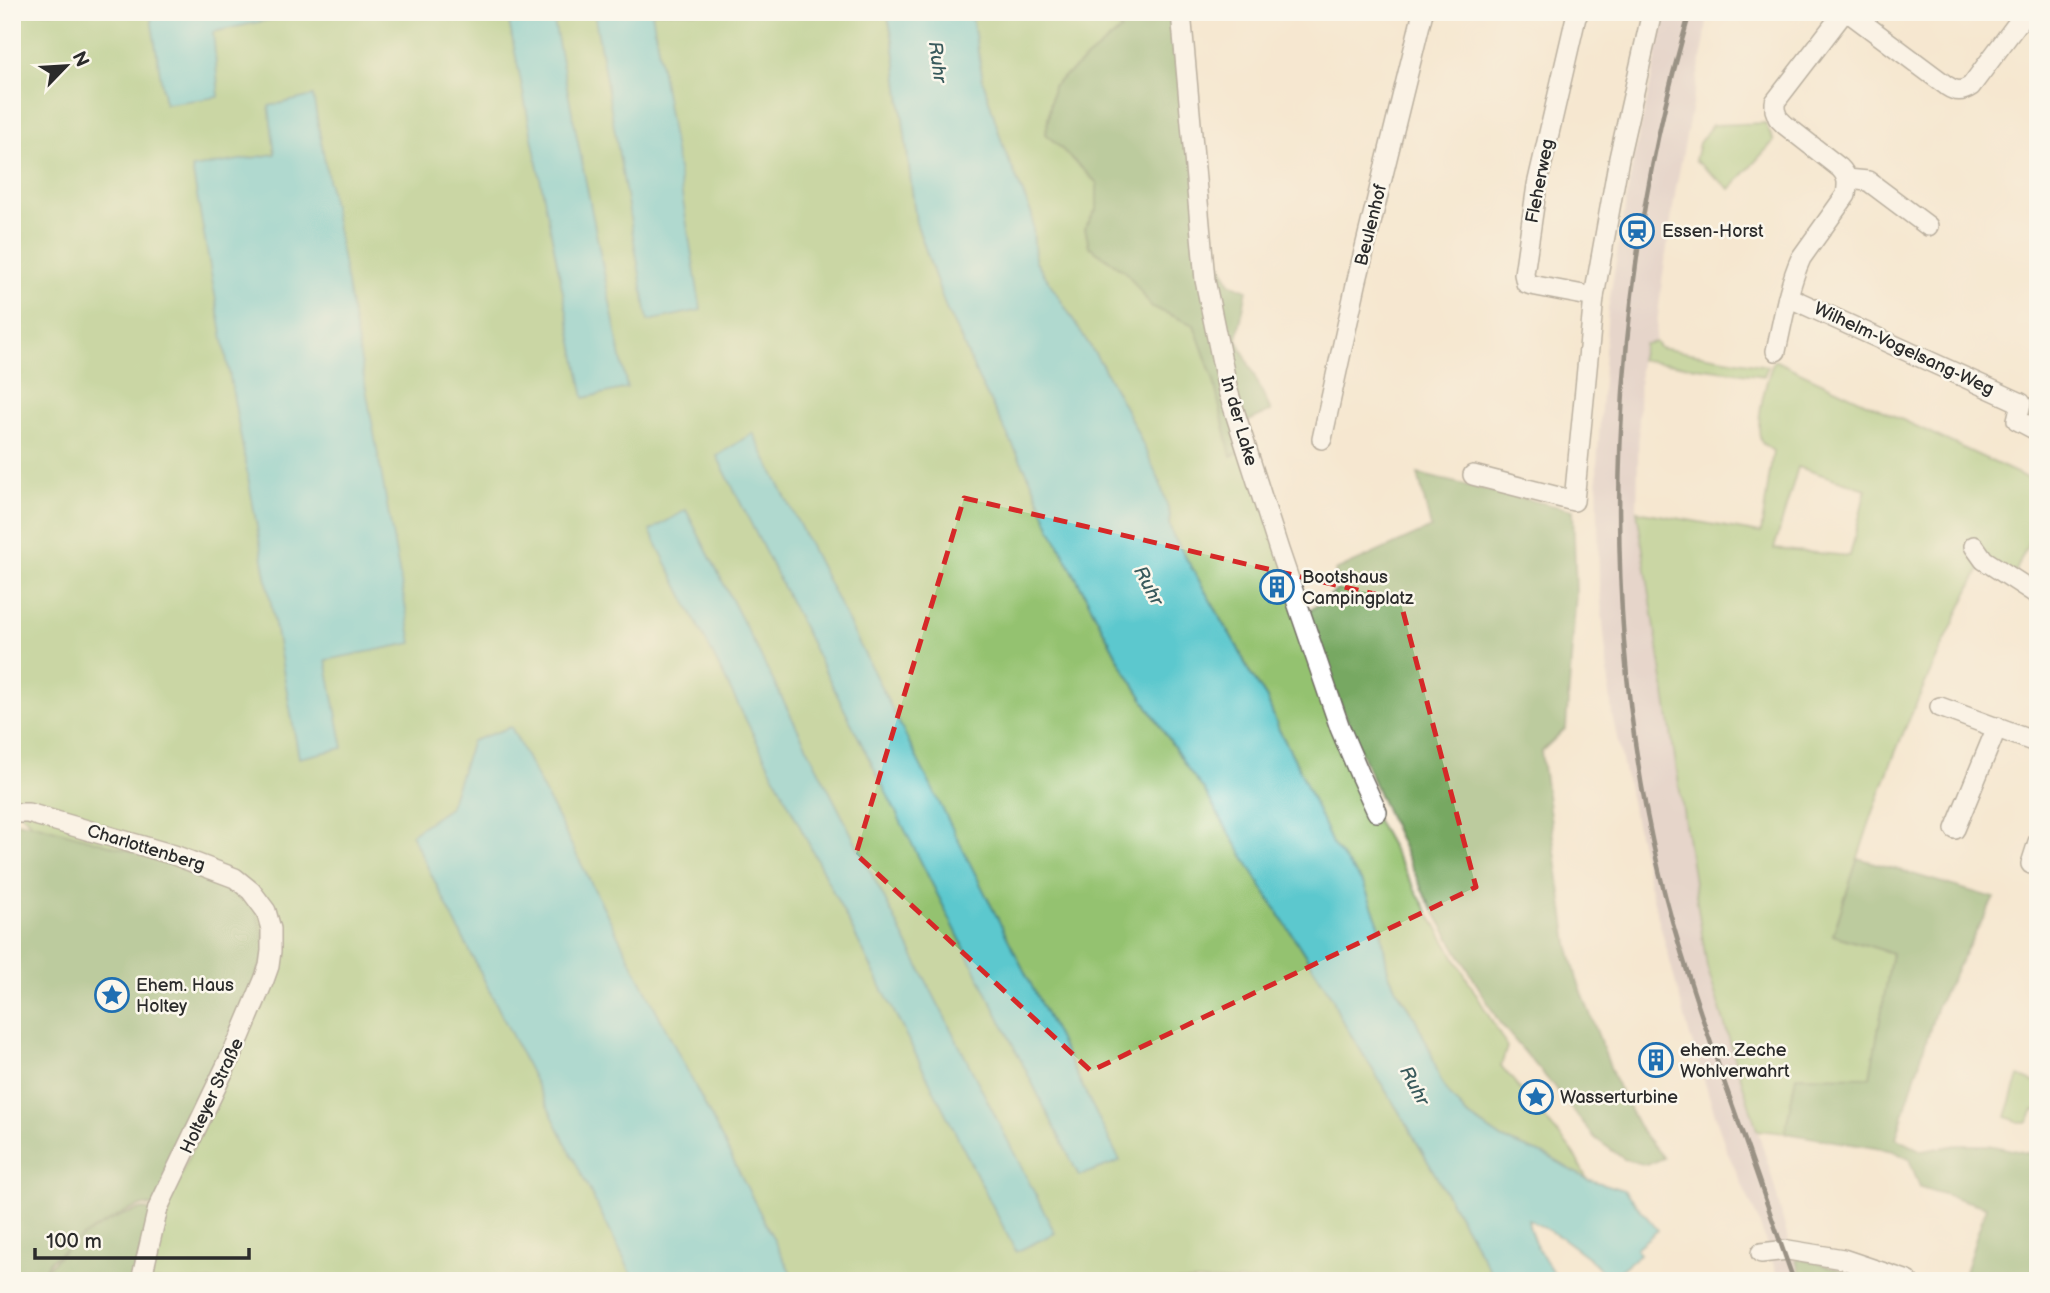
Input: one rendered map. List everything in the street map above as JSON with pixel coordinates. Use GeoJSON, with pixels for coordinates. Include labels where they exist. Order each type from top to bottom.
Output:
{"type":"FeatureCollection","features":[{"type":"Feature","properties":{"kind":"street","name":"In der Lake"},"geometry":{"type":"LineString","coordinates":[[1181,12],[1205,280],[1228,391],[1340,728],[1377,811]]}},
{"type":"Feature","properties":{"kind":"street","name":"Beulenhof"},"geometry":{"type":"LineString","coordinates":[[1322,439],[1357,280],[1423,12]]}},
{"type":"Feature","properties":{"kind":"street","name":"Fleherweg"},"geometry":{"type":"LineString","coordinates":[[1579,12],[1537,185],[1524,274],[1526,283],[1533,286],[1594,297]]}},
{"type":"Feature","properties":{"kind":"street"},"geometry":{"type":"LineString","coordinates":[[1776,351],[1792,279],[1801,258],[1846,195],[1848,185],[1840,168],[1778,118],[1775,110],[1780,94],[1846,12],[1954,91],[1962,91],[1971,86],[2026,12]]}},
{"type":"Feature","properties":{"kind":"street"},"geometry":{"type":"LineString","coordinates":[[1473,475],[1574,501],[1594,297],[1647,14]]}},
{"type":"Feature","properties":{"kind":"street"},"geometry":{"type":"LineString","coordinates":[[1847,179],[1868,181],[1928,226]]}},
{"type":"Feature","properties":{"kind":"street","name":"Wilhelm-Vogelsang-Weg"},"geometry":{"type":"LineString","coordinates":[[1788,297],[2021,402],[2017,420],[2038,430]]}},
{"type":"Feature","properties":{"kind":"street"},"geometry":{"type":"LineString","coordinates":[[1973,546],[1984,560],[2038,595]]}},
{"type":"Feature","properties":{"kind":"street"},"geometry":{"type":"LineString","coordinates":[[1940,707],[2038,743]]}},
{"type":"Feature","properties":{"kind":"street"},"geometry":{"type":"LineString","coordinates":[[1955,829],[1997,727]]}},
{"type":"Feature","properties":{"kind":"street","name":"Charlottenberg"},"geometry":{"type":"LineString","coordinates":[[12,813],[28,813],[174,855],[212,869],[235,878],[251,891],[266,911]]}},
{"type":"Feature","properties":{"kind":"street"},"geometry":{"type":"LineString","coordinates":[[2031,864],[2038,842]]}},
{"type":"Feature","properties":{"kind":"street","name":"Holteyer Straße"},"geometry":{"type":"LineString","coordinates":[[141,1281],[158,1208],[240,1037],[269,966],[271,929],[266,911]]}},
{"type":"Feature","properties":{"kind":"street"},"geometry":{"type":"LineString","coordinates":[[1761,1253],[1788,1250],[1843,1259],[1908,1281]]}},
{"type":"Feature","properties":{"kind":"highlighted area"},"geometry":{"type":"Polygon","coordinates":[[[964,498],[1400,600],[1476,887],[1091,1071],[856,854],[964,498]]]}},
{"type":"Feature","properties":{"kind":"shaded area"},"geometry":{"type":"Polygon","coordinates":[[[1676,12],[1708,12],[1676,188],[1655,342],[1644,344],[1640,360],[1637,511],[1707,967],[1771,1173],[1790,1247],[1804,1281],[1779,1281],[1758,1220],[1726,1149],[1689,1033],[1650,887],[1612,715],[1599,583],[1597,464],[1608,309],[1633,160],[1657,55],[1648,52],[1657,17],[1673,22],[1676,12]]]}},
{"type":"Feature","properties":{"kind":"green space"},"geometry":{"type":"Polygon","coordinates":[[[12,12],[887,12],[893,40],[916,222],[947,311],[1032,482],[1051,529],[1121,664],[1204,790],[1332,997],[1340,1017],[1406,1123],[1496,1281],[144,1281],[153,1236],[242,1039],[12,804],[12,12]]]}},
{"type":"Feature","properties":{"kind":"green space"},"geometry":{"type":"Polygon","coordinates":[[[971,12],[1111,12],[1121,30],[1053,86],[1046,134],[1097,183],[1097,208],[1085,228],[1089,246],[1127,273],[1152,307],[1194,325],[1214,381],[1231,456],[1245,450],[1376,819],[1507,1047],[1501,1066],[1573,1152],[1587,1179],[1549,1157],[1503,1139],[1466,1114],[1440,1080],[1430,1050],[1410,1008],[1388,972],[1381,930],[1364,885],[1332,844],[1267,699],[1172,534],[1170,515],[1159,480],[1102,365],[1035,260],[1032,215],[1004,149],[983,81],[971,12]]]}},
{"type":"Feature","properties":{"kind":"green space"},"geometry":{"type":"Polygon","coordinates":[[[1111,12],[1179,12],[1203,242],[1217,257],[1230,283],[1247,290],[1237,339],[1271,411],[1240,425],[1245,450],[1231,456],[1214,381],[1194,325],[1152,307],[1127,273],[1089,246],[1085,228],[1097,208],[1097,183],[1046,134],[1053,86],[1121,30],[1111,12]]]}},
{"type":"Feature","properties":{"kind":"green space"},"geometry":{"type":"Polygon","coordinates":[[[1765,123],[1774,141],[1730,189],[1695,160],[1699,143],[1712,125],[1765,123]]]}},
{"type":"Feature","properties":{"kind":"green space"},"geometry":{"type":"Polygon","coordinates":[[[1655,342],[1660,348],[1768,366],[1764,376],[1640,360],[1644,344],[1655,342]]]}},
{"type":"Feature","properties":{"kind":"green space"},"geometry":{"type":"Polygon","coordinates":[[[1774,360],[2038,483],[2038,521],[2012,580],[1984,560],[1940,650],[1900,741],[1833,935],[1892,953],[1870,1078],[1796,1076],[1785,1133],[1757,1130],[1707,967],[1637,511],[1761,533],[1773,451],[1762,443],[1759,425],[1774,360]],[[1798,467],[1774,549],[1850,556],[1866,489],[1798,467]]]}},
{"type":"Feature","properties":{"kind":"green space"},"geometry":{"type":"Polygon","coordinates":[[[1418,474],[1573,510],[1576,593],[1566,728],[1541,752],[1568,943],[1577,979],[1618,1088],[1641,1131],[1664,1158],[1647,1165],[1624,1159],[1595,1138],[1499,1022],[1425,896],[1303,616],[1340,588],[1335,571],[1431,528],[1418,474]]]}},
{"type":"Feature","properties":{"kind":"green space"},"geometry":{"type":"Polygon","coordinates":[[[12,822],[31,823],[170,862],[235,885],[254,901],[267,951],[157,1207],[144,1205],[127,1211],[91,1231],[51,1260],[37,1281],[12,1281],[12,822]]]}},
{"type":"Feature","properties":{"kind":"green space"},"geometry":{"type":"Polygon","coordinates":[[[1858,858],[1994,898],[1937,1006],[1896,1138],[1922,1151],[1957,1145],[1988,1145],[2038,1155],[2038,1281],[1962,1281],[1986,1207],[1920,1187],[1909,1159],[1893,1151],[1785,1133],[1796,1076],[1870,1077],[1892,953],[1833,935],[1858,858]]]}},
{"type":"Feature","properties":{"kind":"green space"},"geometry":{"type":"Polygon","coordinates":[[[2019,1076],[2038,1084],[2038,1110],[2034,1110],[2028,1122],[2006,1117],[2019,1076]]]}},
{"type":"Feature","properties":{"kind":"green space"},"geometry":{"type":"Polygon","coordinates":[[[144,1209],[156,1211],[138,1281],[39,1281],[58,1257],[85,1235],[115,1219],[144,1209]]]}},
{"type":"Feature","properties":{"kind":"green space"},"geometry":{"type":"Polygon","coordinates":[[[1795,1259],[1807,1260],[1880,1281],[1804,1281],[1795,1259]]]}},
{"type":"Feature","properties":{"kind":"water"},"geometry":{"type":"Polygon","coordinates":[[[150,12],[295,14],[213,32],[219,97],[165,104],[150,12]]]}},
{"type":"Feature","properties":{"kind":"water"},"geometry":{"type":"Polygon","coordinates":[[[507,12],[552,12],[627,388],[584,398],[507,12]]]}},
{"type":"Feature","properties":{"kind":"water"},"geometry":{"type":"Polygon","coordinates":[[[594,12],[652,12],[701,310],[648,321],[594,12]]]}},
{"type":"Feature","properties":{"kind":"water","name":"Ruhr"},"geometry":{"type":"Polygon","coordinates":[[[887,12],[971,12],[983,81],[1004,149],[1032,215],[1035,260],[1102,365],[1134,425],[1159,480],[1170,515],[1172,534],[1267,699],[1332,844],[1364,885],[1381,930],[1388,972],[1415,1018],[1440,1080],[1466,1114],[1503,1139],[1549,1157],[1587,1179],[1624,1190],[1658,1230],[1636,1248],[1640,1254],[1609,1279],[1589,1258],[1562,1238],[1528,1219],[1536,1244],[1559,1281],[1496,1281],[1406,1123],[1340,1017],[1332,997],[1204,790],[1121,664],[1051,529],[1032,482],[947,311],[916,222],[893,40],[887,12]]]}},
{"type":"Feature","properties":{"kind":"water"},"geometry":{"type":"Polygon","coordinates":[[[313,96],[412,643],[326,660],[343,748],[299,758],[192,168],[275,154],[269,106],[313,96]]]}},
{"type":"Feature","properties":{"kind":"water"},"geometry":{"type":"Polygon","coordinates":[[[753,433],[1120,1161],[1079,1176],[717,456],[753,433]]]}},
{"type":"Feature","properties":{"kind":"water"},"geometry":{"type":"Polygon","coordinates":[[[686,510],[1055,1233],[1016,1252],[650,531],[686,510]]]}},
{"type":"Feature","properties":{"kind":"water"},"geometry":{"type":"Polygon","coordinates":[[[511,727],[795,1281],[635,1281],[411,834],[449,808],[472,741],[511,727]]]}},
{"type":"Feature","properties":{"kind":"railway"},"geometry":{"type":"LineString","coordinates":[[1690,12],[1663,115],[1642,222],[1628,330],[1620,440],[1620,550],[1626,659],[1639,766],[1666,899],[1699,1009],[1794,1281]]}},
{"type":"Feature","properties":{"kind":"place","name":"Essen-Horst"},"geometry":{"type":"Point","coordinates":[1637,231]}},
{"type":"Feature","properties":{"kind":"place","name":"Bootshaus Campingplatz"},"geometry":{"type":"Point","coordinates":[1277,587]}},
{"type":"Feature","properties":{"kind":"place","name":"Ehem. Haus Holtey"},"geometry":{"type":"Point","coordinates":[112,995]}},
{"type":"Feature","properties":{"kind":"place","name":"ehem. Zeche Wohlverwahrt"},"geometry":{"type":"Point","coordinates":[1656,1060]}},
{"type":"Feature","properties":{"kind":"place","name":"Wasserturbine"},"geometry":{"type":"Point","coordinates":[1536,1097]}}]}
